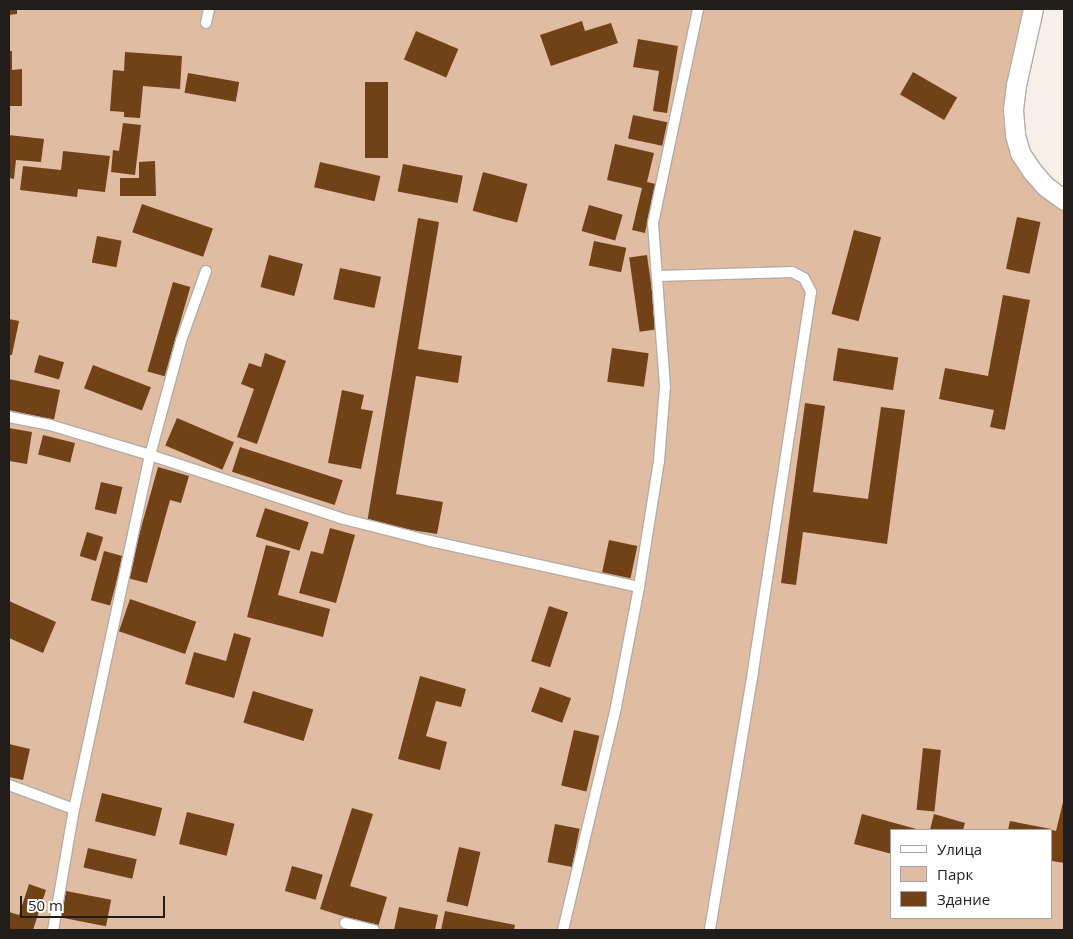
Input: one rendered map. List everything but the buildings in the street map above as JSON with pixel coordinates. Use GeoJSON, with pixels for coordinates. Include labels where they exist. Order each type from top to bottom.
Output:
{"type":"FeatureCollection","features":[{"type":"Feature","properties":{"kind":"street"},"geometry":{"type":"LineString","coordinates":[[1033,9],[1016,85],[1013,110],[1015,135],[1020,153],[1032,171],[1045,186],[1064,200]]}},
{"type":"Feature","properties":{"kind":"lane"},"geometry":{"type":"LineString","coordinates":[[206,23],[209,9]]}},
{"type":"Feature","properties":{"kind":"lane"},"geometry":{"type":"LineString","coordinates":[[563,930],[616,706],[639,587],[659,461],[665,387],[658,276],[653,246],[653,223],[698,9]]}},
{"type":"Feature","properties":{"kind":"lane"},"geometry":{"type":"LineString","coordinates":[[54,930],[74,809],[150,455],[181,341],[206,271]]}},
{"type":"Feature","properties":{"kind":"lane"},"geometry":{"type":"LineString","coordinates":[[658,276],[792,272],[804,278],[811,292],[754,662],[710,930]]}},
{"type":"Feature","properties":{"kind":"lane"},"geometry":{"type":"LineString","coordinates":[[9,417],[50,425],[150,455],[340,518],[430,542],[639,587]]}},
{"type":"Feature","properties":{"kind":"lane"},"geometry":{"type":"LineString","coordinates":[[9,785],[74,809]]}},
{"type":"Feature","properties":{"kind":"lane"},"geometry":{"type":"LineString","coordinates":[[345,923],[374,930]]}},
{"type":"Feature","properties":{"kind":"green space"},"geometry":{"type":"Polygon","coordinates":[[[9,9],[1034,9],[1012,112],[1022,170],[1064,207],[1064,930],[9,930],[9,9]]]}}]}
